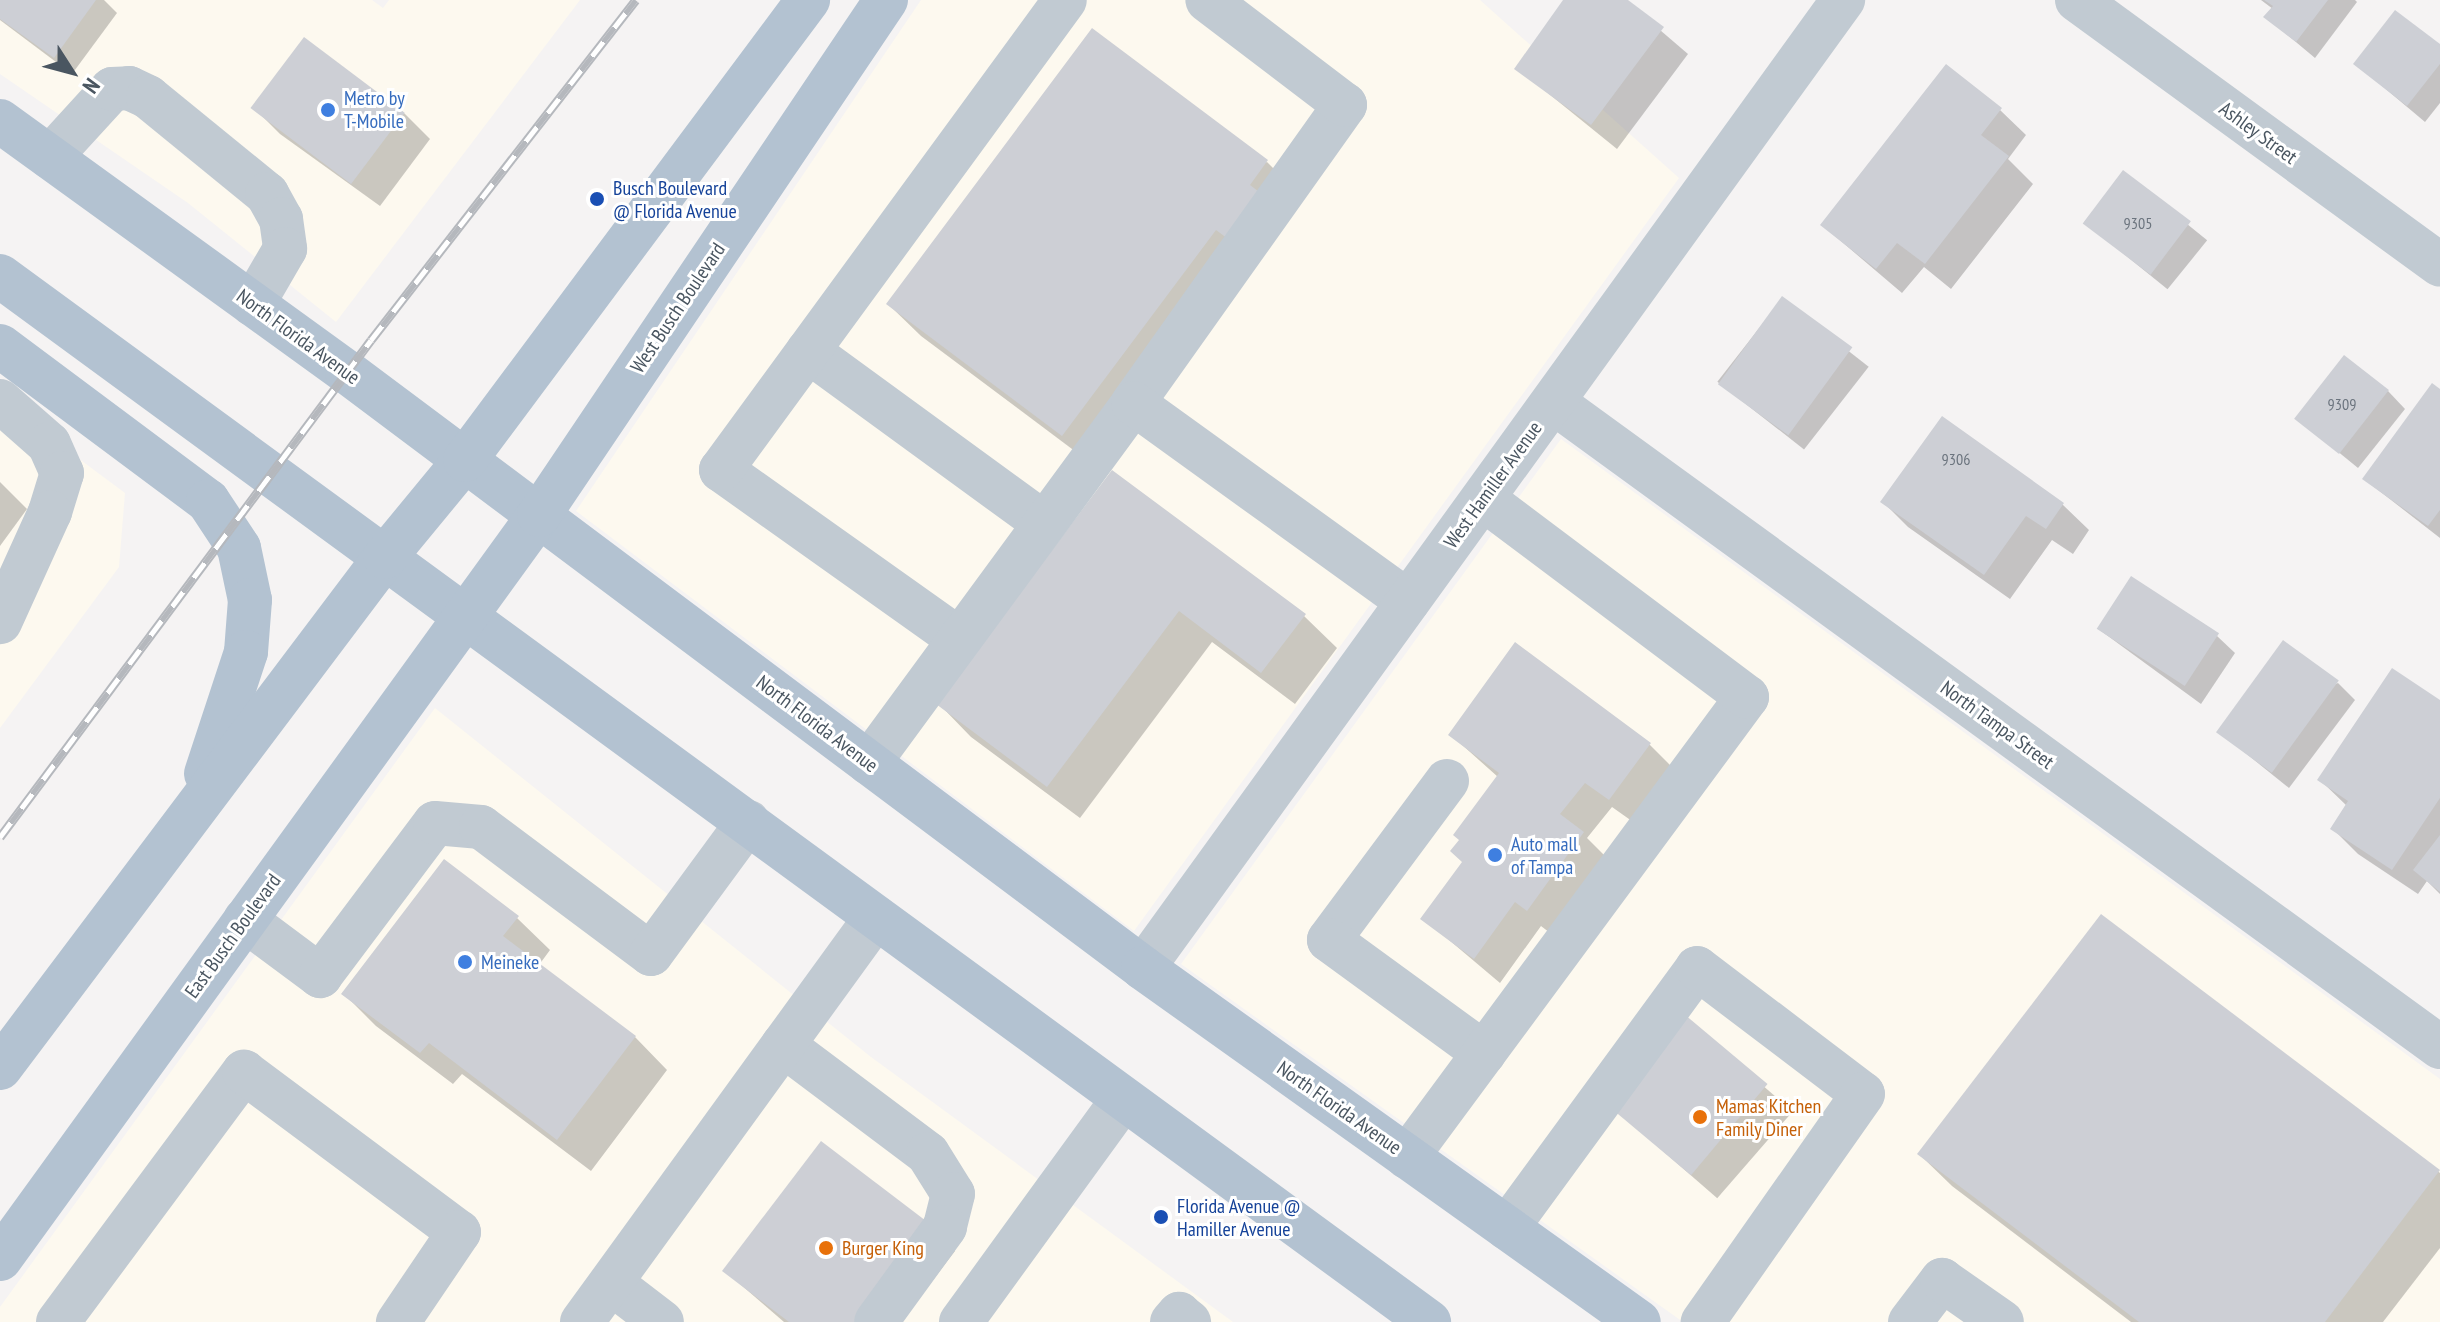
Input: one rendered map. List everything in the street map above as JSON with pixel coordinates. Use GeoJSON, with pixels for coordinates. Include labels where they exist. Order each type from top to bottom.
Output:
{"type":"FeatureCollection","features":[{"type":"Feature","properties":{"kind":"main road"},"geometry":{"type":"LineString","coordinates":[[0,1068],[385,557],[465,460],[808,0]]}},
{"type":"Feature","properties":{"kind":"main road","name":"West Busch Boulevard"},"geometry":{"type":"LineString","coordinates":[[467,614],[539,515],[886,0]]}},
{"type":"Feature","properties":{"kind":"main road","name":"North Florida Avenue"},"geometry":{"type":"LineString","coordinates":[[0,121],[465,460],[1143,968],[1639,1322]]}},
{"type":"Feature","properties":{"kind":"main road"},"geometry":{"type":"LineString","coordinates":[[0,276],[467,614],[1122,1100],[1429,1322]]}},
{"type":"Feature","properties":{"kind":"main road"},"geometry":{"type":"LineString","coordinates":[[0,346],[208,501],[239,548],[250,600],[246,652],[194,810]]}},
{"type":"Feature","properties":{"kind":"main road","name":"East Busch Boulevard"},"geometry":{"type":"LineString","coordinates":[[0,1259],[467,614]]}},
{"type":"Feature","properties":{"kind":"street"},"geometry":{"type":"LineString","coordinates":[[959,639],[721,470],[1065,0]]}},
{"type":"Feature","properties":{"kind":"street"},"geometry":{"type":"LineString","coordinates":[[869,763],[1133,403],[1345,105],[1207,0]]}},
{"type":"Feature","properties":{"kind":"street","name":"West Hamiller Avenue"},"geometry":{"type":"LineString","coordinates":[[1143,968],[1843,0]]}},
{"type":"Feature","properties":{"kind":"street","name":"Ashley Street"},"geometry":{"type":"LineString","coordinates":[[2077,0],[2440,265]]}},
{"type":"Feature","properties":{"kind":"street"},"geometry":{"type":"LineString","coordinates":[[50,157],[112,89],[129,88],[148,97],[267,194],[281,219],[285,249],[253,304]]}},
{"type":"Feature","properties":{"kind":"street"},"geometry":{"type":"LineString","coordinates":[[808,351],[1044,523]]}},
{"type":"Feature","properties":{"kind":"street"},"geometry":{"type":"LineString","coordinates":[[0,401],[49,444],[62,473],[50,512],[0,622]]}},
{"type":"Feature","properties":{"kind":"street","name":"North Tampa Street"},"geometry":{"type":"LineString","coordinates":[[1553,402],[2440,1047]]}},
{"type":"Feature","properties":{"kind":"street"},"geometry":{"type":"LineString","coordinates":[[1133,403],[1408,601]]}},
{"type":"Feature","properties":{"kind":"street"},"geometry":{"type":"LineString","coordinates":[[1407,1157],[1747,697],[1483,499]]}},
{"type":"Feature","properties":{"kind":"street"},"geometry":{"type":"LineString","coordinates":[[1447,781],[1329,940],[1484,1053]]}},
{"type":"Feature","properties":{"kind":"street"},"geometry":{"type":"LineString","coordinates":[[245,920],[320,976],[435,823],[481,827],[651,954],[748,822]]}},
{"type":"Feature","properties":{"kind":"street"},"geometry":{"type":"LineString","coordinates":[[582,1322],[876,917]]}},
{"type":"Feature","properties":{"kind":"street"},"geometry":{"type":"LineString","coordinates":[[1507,1228],[1697,968],[1863,1094],[1703,1322]]}},
{"type":"Feature","properties":{"kind":"street"},"geometry":{"type":"LineString","coordinates":[[783,1045],[928,1154],[953,1194],[945,1227],[876,1322]]}},
{"type":"Feature","properties":{"kind":"street"},"geometry":{"type":"LineString","coordinates":[[58,1322],[244,1072],[459,1232],[398,1322]]}},
{"type":"Feature","properties":{"kind":"street"},"geometry":{"type":"LineString","coordinates":[[961,1322],[1122,1100]]}},
{"type":"Feature","properties":{"kind":"street"},"geometry":{"type":"LineString","coordinates":[[1910,1322],[1942,1280],[2002,1322]]}},
{"type":"Feature","properties":{"kind":"street"},"geometry":{"type":"LineString","coordinates":[[611,1283],[662,1322]]}},
{"type":"Feature","properties":{"kind":"street"},"geometry":{"type":"LineString","coordinates":[[1172,1322],[1179,1314],[1189,1322]]}},
{"type":"Feature","properties":{"kind":"shaded area"},"geometry":{"type":"Polygon","coordinates":[[[0,0],[372,0],[383,8],[389,0],[580,0],[336,322],[188,203],[0,74],[0,0]]]}},
{"type":"Feature","properties":{"kind":"shaded area"},"geometry":{"type":"Polygon","coordinates":[[[921,0],[1480,0],[1679,178],[1134,931],[576,511],[921,0]]]}},
{"type":"Feature","properties":{"kind":"shaded area"},"geometry":{"type":"Polygon","coordinates":[[[0,400],[125,493],[119,567],[0,728],[0,400]]]}},
{"type":"Feature","properties":{"kind":"shaded area"},"geometry":{"type":"Polygon","coordinates":[[[1561,439],[2440,1079],[2440,1322],[1683,1322],[1181,964],[1561,439]]]}},
{"type":"Feature","properties":{"kind":"shaded area"},"geometry":{"type":"Polygon","coordinates":[[[435,708],[871,1057],[1233,1322],[0,1322],[0,1307],[435,708]]]}},
{"type":"Feature","properties":{"kind":"building"},"geometry":{"type":"Polygon","coordinates":[[[0,0],[96,0],[54,58],[0,19],[0,0]]]}},
{"type":"Feature","properties":{"kind":"building"},"geometry":{"type":"Polygon","coordinates":[[[1563,0],[1628,0],[1664,27],[1591,125],[1514,69],[1563,0]]]}},
{"type":"Feature","properties":{"kind":"building"},"geometry":{"type":"Polygon","coordinates":[[[2264,0],[2328,0],[2296,42],[2263,17],[2273,6],[2264,0]]]}},
{"type":"Feature","properties":{"kind":"building"},"geometry":{"type":"Polygon","coordinates":[[[2395,10],[2440,44],[2440,64],[2407,106],[2353,64],[2395,10]]]}},
{"type":"Feature","properties":{"kind":"building"},"geometry":{"type":"Polygon","coordinates":[[[1092,28],[1268,160],[1250,185],[1280,208],[1247,253],[1216,230],[1062,436],[886,304],[1092,28]]]}},
{"type":"Feature","properties":{"kind":"building","name":"Metro by T-Mobile"},"geometry":{"type":"Polygon","coordinates":[[[304,37],[405,113],[351,184],[250,108],[304,37]]]}},
{"type":"Feature","properties":{"kind":"building"},"geometry":{"type":"Polygon","coordinates":[[[1946,64],[2002,108],[1981,135],[2009,156],[1925,264],[1897,243],[1876,269],[1820,225],[1946,64]]]}},
{"type":"Feature","properties":{"kind":"building"},"geometry":{"type":"Polygon","coordinates":[[[2123,170],[2191,221],[2151,275],[2083,224],[2123,170]]]}},
{"type":"Feature","properties":{"kind":"building"},"geometry":{"type":"Polygon","coordinates":[[[1782,296],[1852,347],[1788,435],[1718,384],[1782,296]]]}},
{"type":"Feature","properties":{"kind":"building"},"geometry":{"type":"Polygon","coordinates":[[[2344,355],[2389,390],[2339,454],[2294,419],[2344,355]]]}},
{"type":"Feature","properties":{"kind":"building"},"geometry":{"type":"Polygon","coordinates":[[[2432,383],[2440,389],[2440,510],[2428,526],[2362,479],[2432,383]]]}},
{"type":"Feature","properties":{"kind":"building"},"geometry":{"type":"Polygon","coordinates":[[[1942,416],[2064,503],[2046,529],[2026,516],[1984,575],[1880,502],[1942,416]]]}},
{"type":"Feature","properties":{"kind":"building"},"geometry":{"type":"Polygon","coordinates":[[[1112,470],[1306,614],[1261,673],[1179,611],[1047,787],[936,704],[1112,470]]]}},
{"type":"Feature","properties":{"kind":"building"},"geometry":{"type":"Polygon","coordinates":[[[2131,576],[2219,633],[2185,686],[2097,629],[2131,576]]]}},
{"type":"Feature","properties":{"kind":"building"},"geometry":{"type":"Polygon","coordinates":[[[2283,640],[2339,681],[2272,773],[2216,732],[2283,640]]]}},
{"type":"Feature","properties":{"kind":"building"},"geometry":{"type":"Polygon","coordinates":[[[1515,642],[1651,743],[1609,800],[1585,783],[1560,814],[1584,832],[1527,911],[1515,902],[1474,959],[1420,919],[1462,862],[1450,851],[1459,840],[1453,835],[1499,773],[1448,735],[1515,642]]]}},
{"type":"Feature","properties":{"kind":"building"},"geometry":{"type":"Polygon","coordinates":[[[2392,668],[2440,700],[2440,798],[2392,870],[2330,829],[2348,801],[2317,780],[2392,668]]]}},
{"type":"Feature","properties":{"kind":"building"},"geometry":{"type":"Polygon","coordinates":[[[2440,835],[2440,892],[2413,870],[2440,835]]]}},
{"type":"Feature","properties":{"kind":"building"},"geometry":{"type":"Polygon","coordinates":[[[444,859],[519,916],[503,936],[636,1036],[557,1140],[429,1043],[420,1053],[341,994],[444,859]]]}},
{"type":"Feature","properties":{"kind":"building"},"geometry":{"type":"Polygon","coordinates":[[[2101,914],[2440,1170],[2325,1322],[2139,1322],[1917,1154],[2101,914]]]}},
{"type":"Feature","properties":{"kind":"building"},"geometry":{"type":"Polygon","coordinates":[[[1684,1014],[1767,1084],[1691,1175],[1608,1105],[1684,1014]]]}},
{"type":"Feature","properties":{"kind":"building","name":"Burger King"},"geometry":{"type":"Polygon","coordinates":[[[821,1141],[930,1224],[856,1322],[789,1322],[722,1271],[821,1141]]]}},
{"type":"Feature","properties":{"kind":"railway"},"geometry":{"type":"LineString","coordinates":[[0,837],[371,340],[636,0]]}},
{"type":"Feature","properties":{"kind":"place","name":"Metro by T-Mobile"},"geometry":{"type":"Point","coordinates":[328,110]}},
{"type":"Feature","properties":{"kind":"place","name":"Busch Boulevard @ Florida Avenue"},"geometry":{"type":"Point","coordinates":[597,199]}},
{"type":"Feature","properties":{"kind":"place","name":"Auto mall of Tampa"},"geometry":{"type":"Point","coordinates":[1495,855]}},
{"type":"Feature","properties":{"kind":"place","name":"Meineke"},"geometry":{"type":"Point","coordinates":[465,962]}},
{"type":"Feature","properties":{"kind":"place","name":"Mamas Kitchen Family Diner"},"geometry":{"type":"Point","coordinates":[1700,1117]}},
{"type":"Feature","properties":{"kind":"place","name":"Florida Avenue @ Hamiller Avenue"},"geometry":{"type":"Point","coordinates":[1161,1217]}},
{"type":"Feature","properties":{"kind":"place","name":"Burger King"},"geometry":{"type":"Point","coordinates":[826,1248]}}]}
